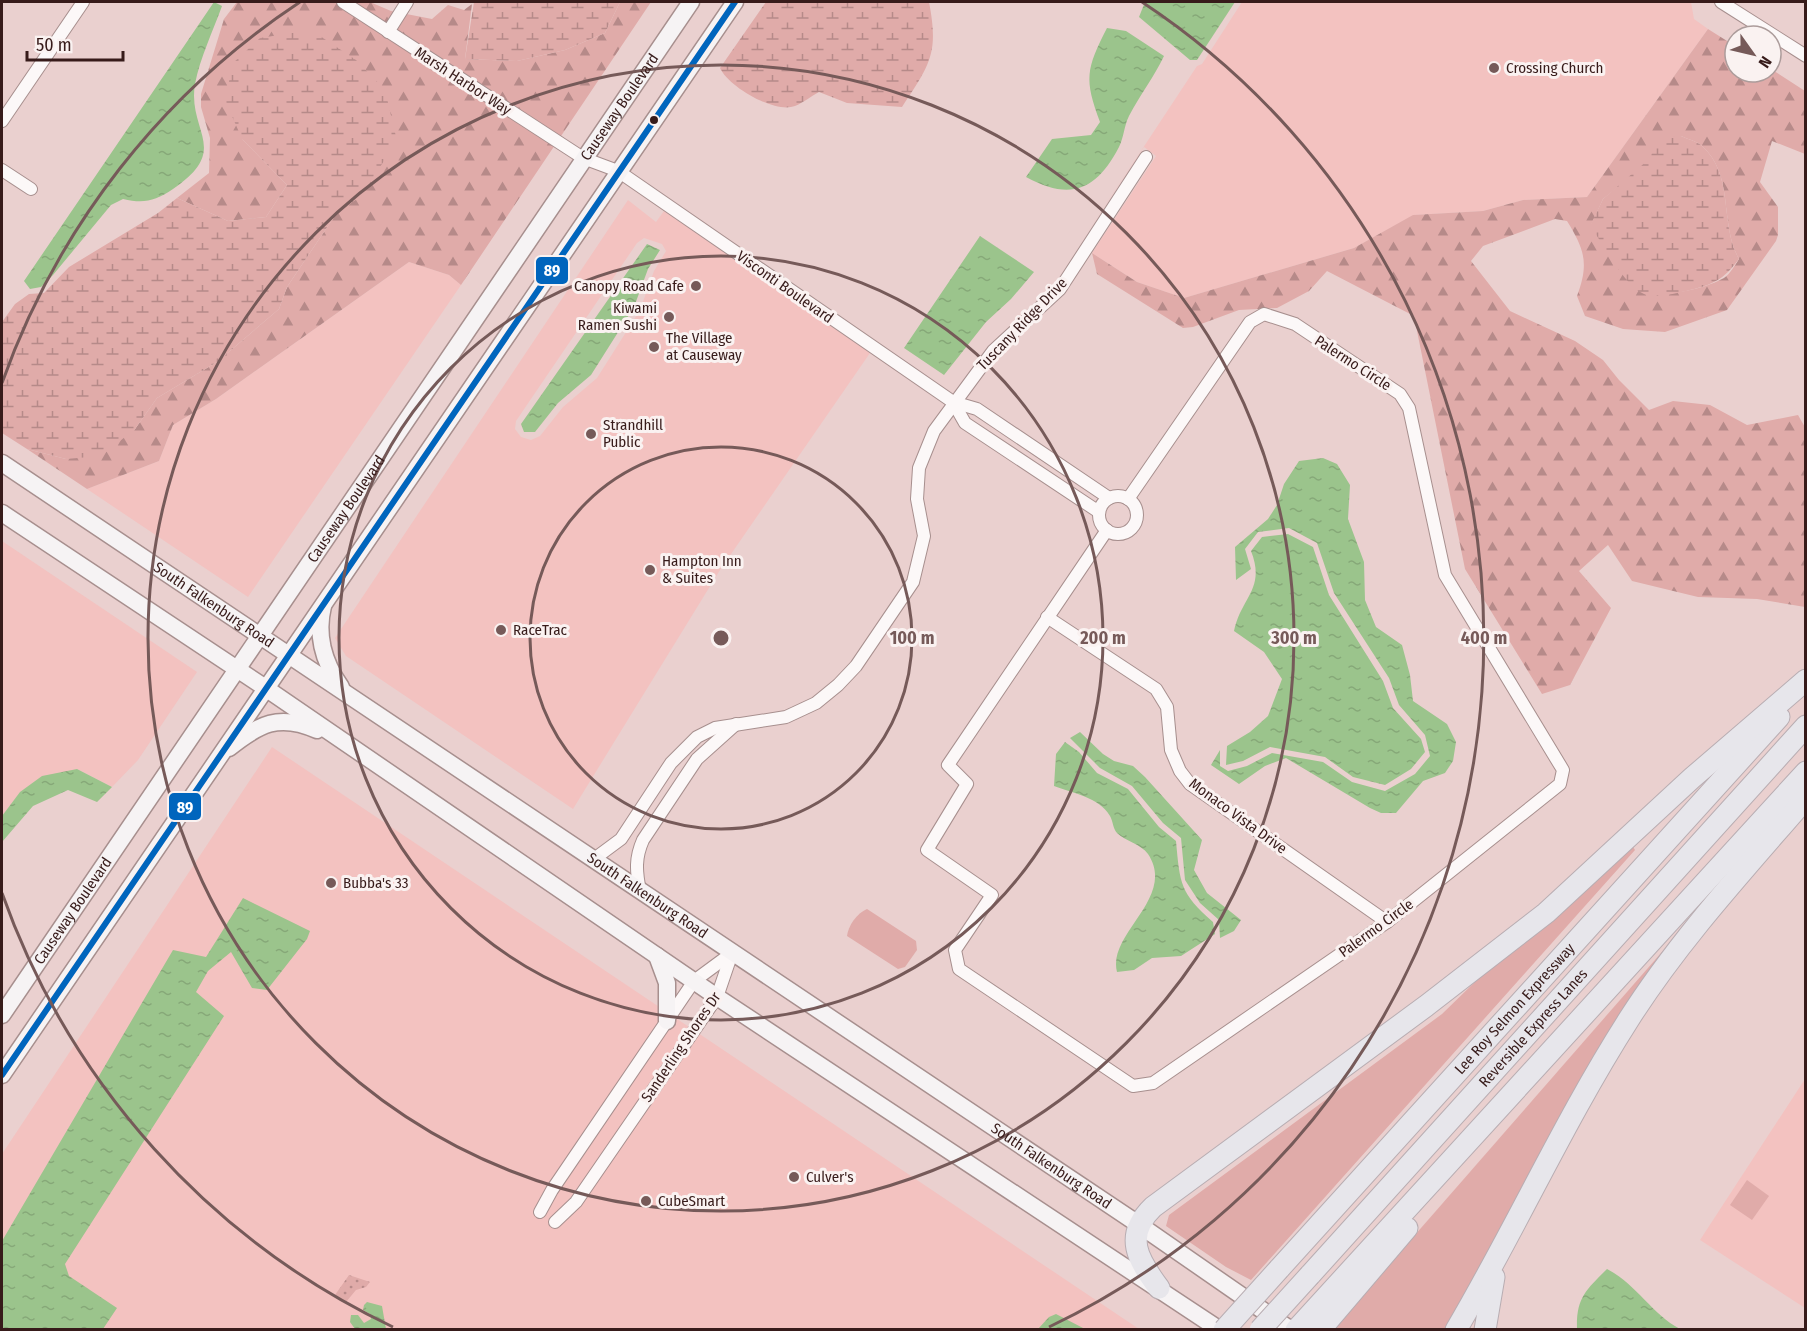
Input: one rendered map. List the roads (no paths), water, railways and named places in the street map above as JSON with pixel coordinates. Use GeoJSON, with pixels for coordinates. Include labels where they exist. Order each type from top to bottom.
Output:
{"type":"FeatureCollection","features":[{"type":"Feature","properties":{"kind":"highway"},"geometry":{"type":"LineString","coordinates":[[1159,1288],[1144,1268],[1136,1240],[1138,1224],[1162,1200],[1426,1006],[1546,913],[1692,778],[1806,680]]}},
{"type":"Feature","properties":{"kind":"highway","name":"Lee Roy Selmon Expressway"},"geometry":{"type":"LineString","coordinates":[[1222,1329],[1806,687]]}},
{"type":"Feature","properties":{"kind":"highway","name":"Reversible Express Lanes"},"geometry":{"type":"LineString","coordinates":[[1260,1329],[1321,1293],[1423,1148],[1806,726]]}},
{"type":"Feature","properties":{"kind":"highway"},"geometry":{"type":"LineString","coordinates":[[1275,1329],[1321,1293],[1435,1195],[1529,1075],[1806,772]]}},
{"type":"Feature","properties":{"kind":"highway"},"geometry":{"type":"LineString","coordinates":[[1456,1329],[1500,1254],[1594,1078],[1630,1017],[1687,937],[1806,798]]}},
{"type":"Feature","properties":{"kind":"highway"},"geometry":{"type":"LineString","coordinates":[[1485,1329],[1488,1301],[1500,1254]]}},
{"type":"Feature","properties":{"kind":"highway"},"geometry":{"type":"LineString","coordinates":[[1296,1329],[1321,1293]]}},
{"type":"Feature","properties":{"kind":"highway"},"geometry":{"type":"LineString","coordinates":[[1320,1329],[1321,1293]]}},
{"type":"Feature","properties":{"kind":"street"},"geometry":{"type":"LineString","coordinates":[[2,121],[82,2]]}},
{"type":"Feature","properties":{"kind":"street","name":"Marsh Harbor Way"},"geometry":{"type":"LineString","coordinates":[[343,2],[583,158],[618,171]]}},
{"type":"Feature","properties":{"kind":"street"},"geometry":{"type":"LineString","coordinates":[[388,32],[407,2]]}},
{"type":"Feature","properties":{"kind":"street","name":"Causeway Boulevard"},"geometry":{"type":"LineString","coordinates":[[2,1015],[583,158],[692,2]]}},
{"type":"Feature","properties":{"kind":"street"},"geometry":{"type":"LineString","coordinates":[[2,1075],[264,687],[735,2]]}},
{"type":"Feature","properties":{"kind":"street"},"geometry":{"type":"LineString","coordinates":[[1721,2],[1806,56]]}},
{"type":"Feature","properties":{"kind":"street","name":"Tuscany Ridge Drive"},"geometry":{"type":"LineString","coordinates":[[594,859],[621,839],[683,749],[697,737],[715,728],[737,723],[786,717],[816,703],[856,666],[913,582],[924,536],[917,499],[919,468],[934,431],[953,402],[993,351],[1060,289],[1146,157]]}},
{"type":"Feature","properties":{"kind":"street"},"geometry":{"type":"LineString","coordinates":[[2,170],[31,189]]}},
{"type":"Feature","properties":{"kind":"street","name":"Visconti Boulevard"},"geometry":{"type":"LineString","coordinates":[[618,171],[953,402],[977,409],[1109,498]]}},
{"type":"Feature","properties":{"kind":"street","name":"Palermo Circle"},"geometry":{"type":"LineString","coordinates":[[1107,530],[948,765],[967,784],[927,850],[992,895],[955,950],[959,969],[1133,1086],[1153,1083],[1387,922],[1560,784],[1563,770],[1445,575],[1409,408],[1400,394],[1295,324],[1264,314],[1250,322],[1128,499]]}},
{"type":"Feature","properties":{"kind":"street","name":"Visconti Boulevard"},"geometry":{"type":"LineString","coordinates":[[953,402],[965,423],[1099,512]]}},
{"type":"Feature","properties":{"kind":"street","name":"South Falkenburg Road"},"geometry":{"type":"LineString","coordinates":[[2,463],[1138,1224],[1291,1329]]}},
{"type":"Feature","properties":{"kind":"street"},"geometry":{"type":"LineString","coordinates":[[1109,498],[1128,499],[1136,511],[1134,524],[1125,532],[1112,533],[1101,524],[1099,512],[1109,498]]}},
{"type":"Feature","properties":{"kind":"street"},"geometry":{"type":"LineString","coordinates":[[2,513],[264,687],[717,997],[1222,1329]]}},
{"type":"Feature","properties":{"kind":"street"},"geometry":{"type":"LineString","coordinates":[[324,602],[320,628],[322,647],[332,671],[345,692]]}},
{"type":"Feature","properties":{"kind":"street","name":"Monaco Vista Drive"},"geometry":{"type":"LineString","coordinates":[[1047,617],[1156,688],[1167,707],[1171,750],[1180,771],[1190,784],[1387,922]]}},
{"type":"Feature","properties":{"kind":"street"},"geometry":{"type":"LineString","coordinates":[[213,763],[257,728],[280,721],[310,727],[352,749]]}},
{"type":"Feature","properties":{"kind":"street"},"geometry":{"type":"LineString","coordinates":[[640,891],[636,868],[637,853],[643,840],[697,759],[737,723]]}},
{"type":"Feature","properties":{"kind":"street","name":"Sanderling Shores Dr"},"geometry":{"type":"LineString","coordinates":[[540,1212],[694,981],[732,953]]}},
{"type":"Feature","properties":{"kind":"street","name":"Sanderling Shores Dr"},"geometry":{"type":"LineString","coordinates":[[555,1222],[576,1202],[717,997],[732,953]]}},
{"type":"Feature","properties":{"kind":"street"},"geometry":{"type":"LineString","coordinates":[[657,956],[667,983],[666,1021]]}},
{"type":"Feature","properties":{"kind":"water"},"geometry":{"type":"Polygon","coordinates":[[[214,2],[222,6],[203,54],[195,84],[194,101],[204,151],[200,162],[191,175],[161,196],[143,201],[123,199],[111,205],[53,275],[41,287],[30,289],[24,281],[214,2]]]}},
{"type":"Feature","properties":{"kind":"water"},"geometry":{"type":"Polygon","coordinates":[[[1145,2],[1235,2],[1197,60],[1190,60],[1139,17],[1145,2]]]}},
{"type":"Feature","properties":{"kind":"water"},"geometry":{"type":"Polygon","coordinates":[[[1107,28],[1126,31],[1164,56],[1129,116],[1119,147],[1101,174],[1080,188],[1056,189],[1026,177],[1052,139],[1091,135],[1100,122],[1091,95],[1090,74],[1091,64],[1107,28]]]}},
{"type":"Feature","properties":{"kind":"water"},"geometry":{"type":"Polygon","coordinates":[[[980,236],[1034,272],[1011,299],[986,322],[944,375],[904,348],[980,236]]]}},
{"type":"Feature","properties":{"kind":"water"},"geometry":{"type":"Polygon","coordinates":[[[647,244],[660,250],[648,269],[634,307],[591,375],[558,403],[535,432],[524,432],[521,424],[647,244]]]}},
{"type":"Feature","properties":{"kind":"water"},"geometry":{"type":"Polygon","coordinates":[[[1323,458],[1337,464],[1350,485],[1348,519],[1364,562],[1365,600],[1376,627],[1402,645],[1410,675],[1413,701],[1447,724],[1456,742],[1453,761],[1445,773],[1423,781],[1396,813],[1381,813],[1370,808],[1286,758],[1265,766],[1239,784],[1211,765],[1220,750],[1220,766],[1228,771],[1247,766],[1272,753],[1323,762],[1352,782],[1385,791],[1415,774],[1430,756],[1425,735],[1399,705],[1389,678],[1334,593],[1317,543],[1289,528],[1258,532],[1245,549],[1251,569],[1236,580],[1235,547],[1268,519],[1277,505],[1284,484],[1299,461],[1323,458]]]}},
{"type":"Feature","properties":{"kind":"water"},"geometry":{"type":"Polygon","coordinates":[[[1288,534],[1313,547],[1329,595],[1383,681],[1393,708],[1421,739],[1425,752],[1411,769],[1385,785],[1353,777],[1325,757],[1270,747],[1243,761],[1226,765],[1227,746],[1250,732],[1268,716],[1282,679],[1264,652],[1234,631],[1237,619],[1251,593],[1256,575],[1251,551],[1262,537],[1288,534]]]}},
{"type":"Feature","properties":{"kind":"water"},"geometry":{"type":"Polygon","coordinates":[[[1080,732],[1103,754],[1114,761],[1133,766],[1202,840],[1194,870],[1207,893],[1241,920],[1234,931],[1220,938],[1219,920],[1200,903],[1185,880],[1181,838],[1163,823],[1132,786],[1100,768],[1070,738],[1080,732]]]}},
{"type":"Feature","properties":{"kind":"water"},"geometry":{"type":"Polygon","coordinates":[[[1065,742],[1079,752],[1097,773],[1128,789],[1159,827],[1176,841],[1184,887],[1194,903],[1213,922],[1215,934],[1181,956],[1152,958],[1134,970],[1117,972],[1117,958],[1122,943],[1148,900],[1154,886],[1155,870],[1148,854],[1117,833],[1110,816],[1099,804],[1085,796],[1054,786],[1056,754],[1065,742]]]}},
{"type":"Feature","properties":{"kind":"water"},"geometry":{"type":"Polygon","coordinates":[[[77,769],[112,787],[97,802],[68,790],[33,806],[2,842],[2,816],[20,792],[42,776],[77,769]]]}},
{"type":"Feature","properties":{"kind":"water"},"geometry":{"type":"Polygon","coordinates":[[[243,898],[310,931],[307,939],[267,990],[252,988],[231,952],[208,971],[196,992],[224,1016],[65,1264],[69,1276],[117,1308],[103,1329],[2,1329],[2,1241],[173,950],[206,957],[243,898]]]}},
{"type":"Feature","properties":{"kind":"water"},"geometry":{"type":"Polygon","coordinates":[[[1607,1269],[1627,1283],[1670,1323],[1680,1329],[1577,1329],[1578,1310],[1584,1295],[1607,1269]]]}},
{"type":"Feature","properties":{"kind":"water"},"geometry":{"type":"Polygon","coordinates":[[[367,1302],[382,1306],[386,1329],[355,1329],[350,1322],[351,1315],[358,1315],[364,1323],[371,1319],[370,1314],[363,1310],[367,1302]]]}},
{"type":"Feature","properties":{"kind":"water"},"geometry":{"type":"Polygon","coordinates":[[[1056,1314],[1085,1329],[1038,1329],[1049,1317],[1056,1314]]]}},
{"type":"Feature","properties":{"kind":"place","name":"Crossing Church"},"geometry":{"type":"Point","coordinates":[1494,68]}},
{"type":"Feature","properties":{"kind":"place","name":"Canopy Road Cafe"},"geometry":{"type":"Point","coordinates":[696,286]}},
{"type":"Feature","properties":{"kind":"place","name":"Kiwami Ramen Sushi"},"geometry":{"type":"Point","coordinates":[669,317]}},
{"type":"Feature","properties":{"kind":"place","name":"The Village at Causeway"},"geometry":{"type":"Point","coordinates":[654,347]}},
{"type":"Feature","properties":{"kind":"place","name":"Strandhill Public"},"geometry":{"type":"Point","coordinates":[591,434]}},
{"type":"Feature","properties":{"kind":"place","name":"Hampton Inn & Suites"},"geometry":{"type":"Point","coordinates":[650,570]}},
{"type":"Feature","properties":{"kind":"place","name":"RaceTrac"},"geometry":{"type":"Point","coordinates":[501,630]}},
{"type":"Feature","properties":{"kind":"place","name":"Bubba's 33"},"geometry":{"type":"Point","coordinates":[331,883]}},
{"type":"Feature","properties":{"kind":"place","name":"Culver's"},"geometry":{"type":"Point","coordinates":[794,1177]}},
{"type":"Feature","properties":{"kind":"place","name":"CubeSmart"},"geometry":{"type":"Point","coordinates":[646,1201]}}]}
